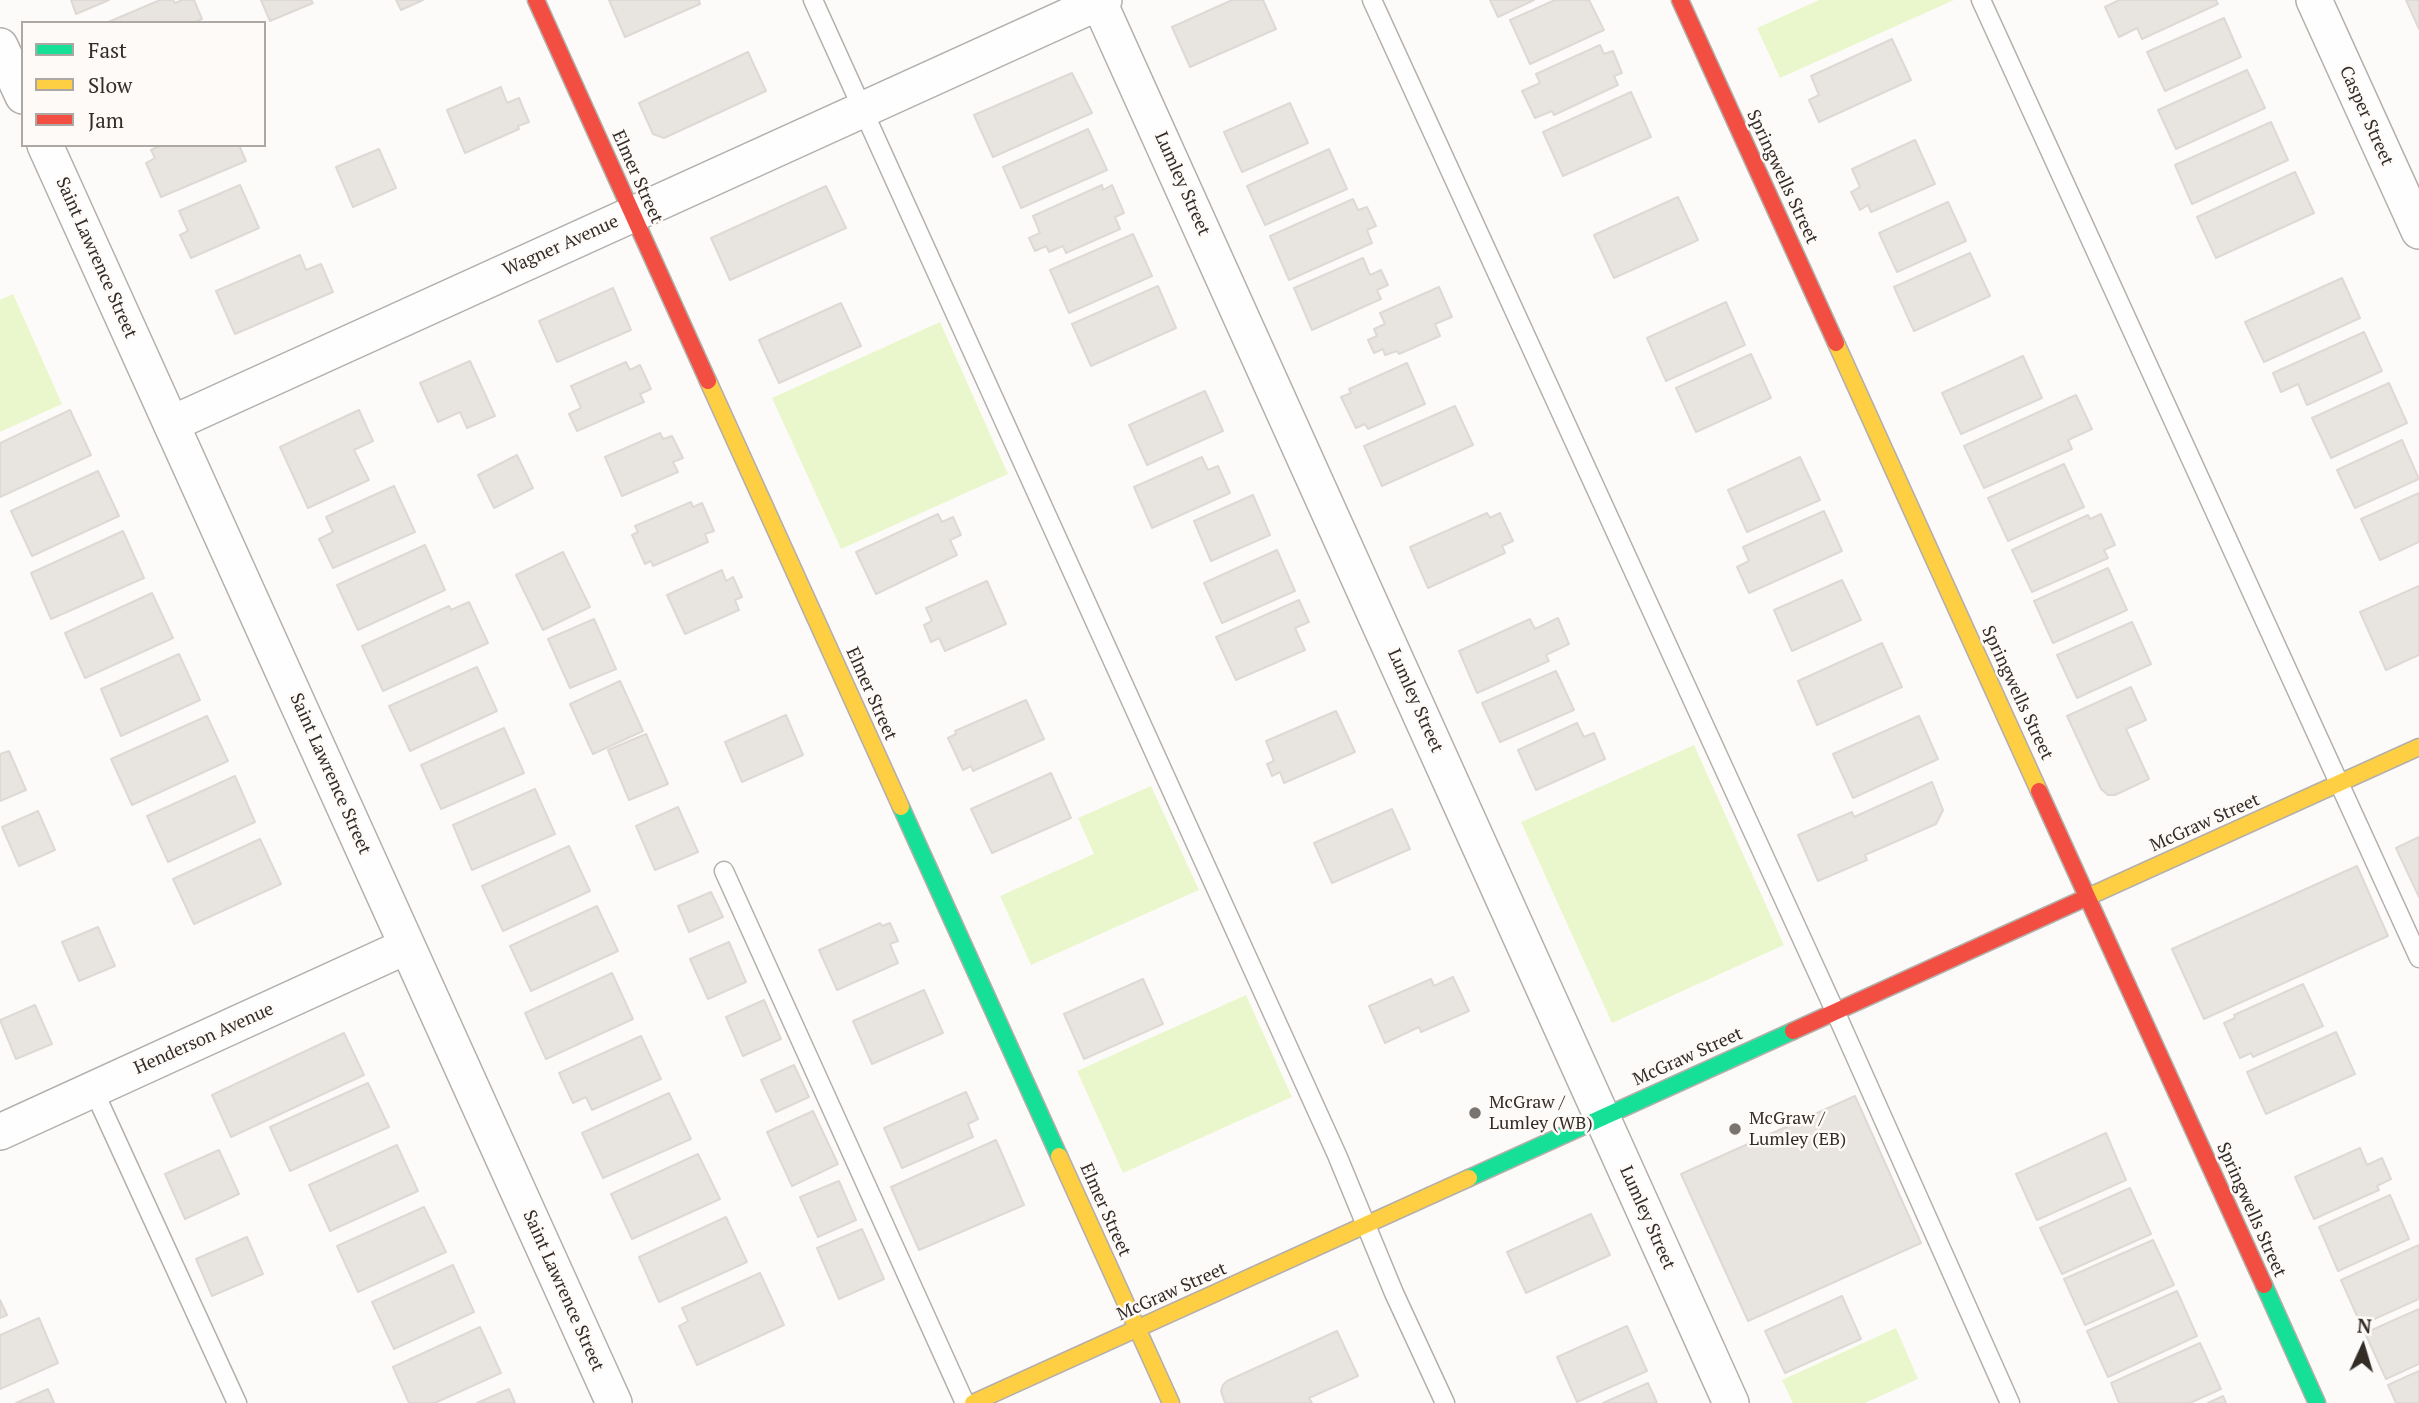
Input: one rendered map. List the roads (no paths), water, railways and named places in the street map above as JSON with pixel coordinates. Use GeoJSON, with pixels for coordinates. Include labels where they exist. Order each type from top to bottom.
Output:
{"type":"FeatureCollection","features":[{"type":"Feature","properties":{"kind":"street","name":"Elmer Street"},"geometry":{"type":"LineString","coordinates":[[536,0],[1171,1403]]}},
{"type":"Feature","properties":{"kind":"street","name":"Springwells Street"},"geometry":{"type":"LineString","coordinates":[[1680,0],[2317,1403]]}},
{"type":"Feature","properties":{"kind":"street","name":"Casper Street"},"geometry":{"type":"LineString","coordinates":[[2314,0],[2419,231]]}},
{"type":"Feature","properties":{"kind":"street","name":"Wagner Avenue"},"geometry":{"type":"LineString","coordinates":[[171,424],[1101,1]]}},
{"type":"Feature","properties":{"kind":"street","name":"Lumley Street"},"geometry":{"type":"LineString","coordinates":[[1101,1],[1731,1403]]}},
{"type":"Feature","properties":{"kind":"street"},"geometry":{"type":"LineString","coordinates":[[0,46],[21,92]]}},
{"type":"Feature","properties":{"kind":"street","name":"Saint Lawrence Street"},"geometry":{"type":"LineString","coordinates":[[46,147],[614,1403]]}},
{"type":"Feature","properties":{"kind":"street","name":"McGraw Street"},"geometry":{"type":"LineString","coordinates":[[973,1403],[2419,747]]}},
{"type":"Feature","properties":{"kind":"street","name":"Henderson Avenue"},"geometry":{"type":"LineString","coordinates":[[0,1132],[407,946]]}},
{"type":"Feature","properties":{"kind":"lane"},"geometry":{"type":"LineString","coordinates":[[813,0],[1445,1403]]}},
{"type":"Feature","properties":{"kind":"lane"},"geometry":{"type":"LineString","coordinates":[[1372,0],[1835,1011],[2010,1403]]}},
{"type":"Feature","properties":{"kind":"lane"},"geometry":{"type":"LineString","coordinates":[[1981,0],[2419,958]]}},
{"type":"Feature","properties":{"kind":"lane"},"geometry":{"type":"LineString","coordinates":[[724,871],[965,1403]]}},
{"type":"Feature","properties":{"kind":"lane"},"geometry":{"type":"LineString","coordinates":[[93,1089],[237,1403]]}},
{"type":"Feature","properties":{"kind":"place","name":"McGraw / Lumley (WB)"},"geometry":{"type":"Point","coordinates":[1475,1113]}},
{"type":"Feature","properties":{"kind":"place","name":"McGraw / Lumley (EB)"},"geometry":{"type":"Point","coordinates":[1735,1129]}}]}
